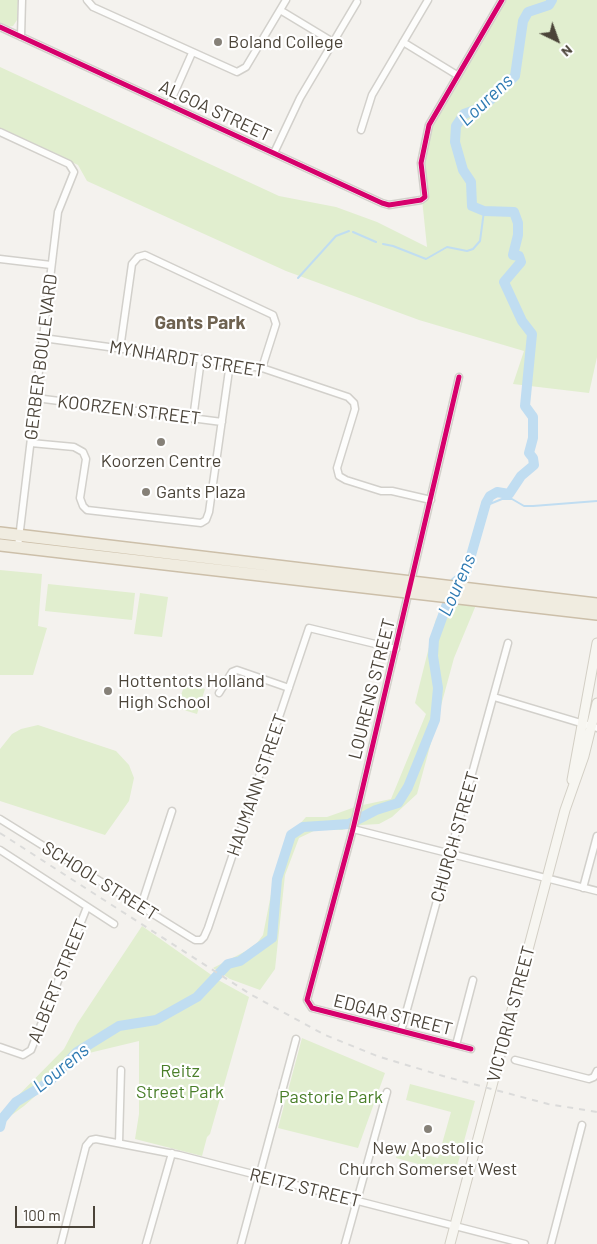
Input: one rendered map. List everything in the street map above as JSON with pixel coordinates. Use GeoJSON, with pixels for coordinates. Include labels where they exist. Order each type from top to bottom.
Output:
{"type":"FeatureCollection","features":[{"type":"Feature","properties":{"kind":"highway"},"geometry":{"type":"LineString","coordinates":[[0,533],[19,541],[284,568],[411,587],[445,597],[475,594],[597,604]]}},
{"type":"Feature","properties":{"kind":"highway"},"geometry":{"type":"LineString","coordinates":[[0,545],[19,541]]}},
{"type":"Feature","properties":{"kind":"highway"},"geometry":{"type":"LineString","coordinates":[[411,587],[450,586],[475,594],[597,614]]}},
{"type":"Feature","properties":{"kind":"main road","name":"VICTORIA STREET"},"geometry":{"type":"LineString","coordinates":[[591,726],[597,643]]}},
{"type":"Feature","properties":{"kind":"main road","name":"VICTORIA STREET"},"geometry":{"type":"LineString","coordinates":[[450,1244],[572,785],[574,760],[591,726],[597,703]]}},
{"type":"Feature","properties":{"kind":"street"},"geometry":{"type":"LineString","coordinates":[[21,37],[22,0]]}},
{"type":"Feature","properties":{"kind":"street"},"geometry":{"type":"LineString","coordinates":[[87,0],[93,7],[231,71],[242,70],[286,0]]}},
{"type":"Feature","properties":{"kind":"street"},"geometry":{"type":"LineString","coordinates":[[362,130],[372,95],[428,0]]}},
{"type":"Feature","properties":{"kind":"street"},"geometry":{"type":"LineString","coordinates":[[403,42],[457,75],[502,0]]}},
{"type":"Feature","properties":{"kind":"street"},"geometry":{"type":"LineString","coordinates":[[274,154],[300,98],[357,2]]}},
{"type":"Feature","properties":{"kind":"street"},"geometry":{"type":"LineString","coordinates":[[280,10],[333,42]]}},
{"type":"Feature","properties":{"kind":"street","name":"ALGOA STREET"},"geometry":{"type":"LineString","coordinates":[[0,27],[384,204],[422,200],[425,194],[421,163],[426,133],[436,110],[457,75]]}},
{"type":"Feature","properties":{"kind":"street"},"geometry":{"type":"LineString","coordinates":[[169,104],[192,53]]}},
{"type":"Feature","properties":{"kind":"street","name":"GERBER BOULEVARD"},"geometry":{"type":"LineString","coordinates":[[0,132],[68,163],[73,169],[72,177],[58,212],[19,541]]}},
{"type":"Feature","properties":{"kind":"street"},"geometry":{"type":"LineString","coordinates":[[120,348],[132,264],[138,257],[145,255],[273,315],[275,326],[262,368]]}},
{"type":"Feature","properties":{"kind":"street"},"geometry":{"type":"LineString","coordinates":[[0,259],[51,265]]}},
{"type":"Feature","properties":{"kind":"street","name":"MYNHARDT STREET"},"geometry":{"type":"LineString","coordinates":[[43,338],[262,368],[348,397],[352,400],[355,409],[337,468],[338,474],[343,479],[381,491],[392,491],[431,500]]}},
{"type":"Feature","properties":{"kind":"street"},"geometry":{"type":"LineString","coordinates":[[193,419],[201,359]]}},
{"type":"Feature","properties":{"kind":"street"},"geometry":{"type":"LineString","coordinates":[[31,443],[74,447],[83,452],[86,460],[80,498],[87,510],[198,524],[206,520],[209,512],[230,363]]}},
{"type":"Feature","properties":{"kind":"street","name":"LOURENS STREET"},"geometry":{"type":"LineString","coordinates":[[309,1006],[307,1000],[353,827],[411,587],[459,376]]}},
{"type":"Feature","properties":{"kind":"street","name":"KOORZEN STREET"},"geometry":{"type":"LineString","coordinates":[[36,398],[222,422]]}},
{"type":"Feature","properties":{"kind":"street","name":"HAUMANN STREET"},"geometry":{"type":"LineString","coordinates":[[200,940],[204,937],[208,928],[309,628],[396,649]]}},
{"type":"Feature","properties":{"kind":"street","name":"CHURCH STREET"},"geometry":{"type":"LineString","coordinates":[[401,1031],[508,643]]}},
{"type":"Feature","properties":{"kind":"street"},"geometry":{"type":"LineString","coordinates":[[219,693],[232,672],[237,670],[289,688]]}},
{"type":"Feature","properties":{"kind":"street"},"geometry":{"type":"LineString","coordinates":[[494,697],[591,726]]}},
{"type":"Feature","properties":{"kind":"street"},"geometry":{"type":"LineString","coordinates":[[142,906],[172,811]]}},
{"type":"Feature","properties":{"kind":"street","name":"SCHOOL STREET"},"geometry":{"type":"LineString","coordinates":[[0,819],[195,940],[200,940]]}},
{"type":"Feature","properties":{"kind":"street"},"geometry":{"type":"LineString","coordinates":[[353,827],[450,854],[597,891]]}},
{"type":"Feature","properties":{"kind":"street"},"geometry":{"type":"LineString","coordinates":[[583,888],[597,836]]}},
{"type":"Feature","properties":{"kind":"street"},"geometry":{"type":"LineString","coordinates":[[0,850],[114,924]]}},
{"type":"Feature","properties":{"kind":"street","name":"ALBERT STREET"},"geometry":{"type":"LineString","coordinates":[[0,1047],[26,1054],[33,1046],[88,907]]}},
{"type":"Feature","properties":{"kind":"street","name":"EDGAR STREET"},"geometry":{"type":"LineString","coordinates":[[456,1045],[474,980]]}},
{"type":"Feature","properties":{"kind":"street","name":"EDGAR STREET"},"geometry":{"type":"LineString","coordinates":[[309,1006],[472,1049]]}},
{"type":"Feature","properties":{"kind":"street"},"geometry":{"type":"LineString","coordinates":[[242,1244],[296,1039]]}},
{"type":"Feature","properties":{"kind":"street"},"geometry":{"type":"LineString","coordinates":[[515,1060],[589,1079],[595,1074]]}},
{"type":"Feature","properties":{"kind":"street"},"geometry":{"type":"LineString","coordinates":[[120,1143],[121,1070]]}},
{"type":"Feature","properties":{"kind":"street"},"geometry":{"type":"LineString","coordinates":[[345,1244],[387,1092]]}},
{"type":"Feature","properties":{"kind":"street"},"geometry":{"type":"LineString","coordinates":[[550,1244],[582,1125]]}},
{"type":"Feature","properties":{"kind":"street","name":"REITZ STREET"},"geometry":{"type":"LineString","coordinates":[[60,1244],[86,1146],[91,1140],[96,1139],[172,1153],[524,1244]]}},
{"type":"Feature","properties":{"kind":"street"},"geometry":{"type":"LineString","coordinates":[[146,1244],[172,1153]]}},
{"type":"Feature","properties":{"kind":"green space"},"geometry":{"type":"Polygon","coordinates":[[[0,0],[18,0],[17,20],[13,26],[7,27],[0,23],[0,0]]]}},
{"type":"Feature","properties":{"kind":"green space"},"geometry":{"type":"Polygon","coordinates":[[[506,0],[597,0],[597,357],[589,393],[513,384],[524,351],[419,320],[286,271],[87,181],[78,165],[0,129],[0,67],[279,196],[336,207],[377,222],[427,247],[422,199],[428,193],[424,160],[432,125],[506,0]]]}},
{"type":"Feature","properties":{"kind":"green space"},"geometry":{"type":"Polygon","coordinates":[[[0,570],[42,574],[38,626],[47,628],[33,675],[0,675],[0,570]]]}},
{"type":"Feature","properties":{"kind":"green space"},"geometry":{"type":"Polygon","coordinates":[[[48,584],[135,593],[132,620],[45,611],[48,584]]]}},
{"type":"Feature","properties":{"kind":"green space"},"geometry":{"type":"Polygon","coordinates":[[[140,593],[168,597],[162,637],[134,634],[140,593]]]}},
{"type":"Feature","properties":{"kind":"green space"},"geometry":{"type":"Polygon","coordinates":[[[443,602],[476,605],[454,658],[417,794],[392,817],[379,824],[361,825],[342,830],[318,829],[299,838],[285,875],[275,969],[260,990],[230,979],[213,968],[246,951],[257,943],[263,935],[275,874],[288,837],[306,817],[327,817],[358,806],[391,799],[426,714],[415,703],[436,619],[443,602]]]}},
{"type":"Feature","properties":{"kind":"green space"},"geometry":{"type":"Polygon","coordinates":[[[185,683],[205,689],[197,714],[177,708],[185,683]]]}},
{"type":"Feature","properties":{"kind":"green space"},"geometry":{"type":"Polygon","coordinates":[[[38,725],[116,751],[129,765],[134,778],[129,801],[105,835],[0,801],[0,749],[12,734],[21,729],[38,725]]]}},
{"type":"Feature","properties":{"kind":"green space","name":"Reitz Street Park"},"geometry":{"type":"Polygon","coordinates":[[[142,926],[220,981],[249,997],[202,1156],[135,1139],[139,1114],[139,1041],[89,1053],[77,1059],[9,1117],[4,1125],[0,1121],[0,1114],[64,1049],[77,1024],[142,926]]]}},
{"type":"Feature","properties":{"kind":"green space","name":"Pastorie Park"},"geometry":{"type":"Polygon","coordinates":[[[302,1038],[385,1073],[358,1148],[278,1128],[302,1038]]]}},
{"type":"Feature","properties":{"kind":"green space"},"geometry":{"type":"Polygon","coordinates":[[[410,1084],[475,1101],[455,1174],[396,1158],[399,1148],[438,1158],[451,1112],[406,1100],[410,1084]]]}},
{"type":"Feature","properties":{"kind":"waterway","name":"Lourens"},"geometry":{"type":"LineString","coordinates":[[0,1127],[2,1119],[16,1102],[49,1082],[77,1052],[119,1026],[156,1020],[197,997],[228,964],[240,961],[272,938],[277,879],[291,835],[303,827],[349,824],[376,810],[398,803],[408,787],[435,720],[438,688],[433,656],[434,640],[455,582],[466,573],[486,503],[490,496],[497,492],[509,494],[521,476],[534,465],[533,458],[529,453],[533,438],[533,417],[525,406],[532,334],[522,321],[504,282],[521,262],[519,256],[513,255],[518,235],[518,223],[514,212],[484,211],[472,206],[471,182],[463,170],[455,142],[456,126],[464,114],[483,107],[515,76],[523,21],[528,12],[549,5],[552,0]]}},
{"type":"Feature","properties":{"kind":"waterway"},"geometry":{"type":"LineString","coordinates":[[383,244],[426,259],[447,247],[467,251],[473,249],[480,241],[484,211]]}},
{"type":"Feature","properties":{"kind":"waterway"},"geometry":{"type":"LineString","coordinates":[[298,278],[336,236],[349,231]]}},
{"type":"Feature","properties":{"kind":"waterway"},"geometry":{"type":"LineString","coordinates":[[353,232],[376,242]]}},
{"type":"Feature","properties":{"kind":"waterway"},"geometry":{"type":"LineString","coordinates":[[485,506],[502,499],[512,499],[524,506],[597,501]]}},
{"type":"Feature","properties":{"kind":"railway"},"geometry":{"type":"LineString","coordinates":[[0,833],[250,994],[325,1035],[377,1056],[443,1076],[548,1104],[597,1112]]}},
{"type":"Feature","properties":{"kind":"cycle path"},"geometry":{"type":"LineString","coordinates":[[0,27],[389,205],[421,200],[425,197],[421,163],[429,125],[502,0]]}},
{"type":"Feature","properties":{"kind":"cycle path"},"geometry":{"type":"LineString","coordinates":[[459,377],[353,829],[307,1000],[312,1008],[471,1049]]}},
{"type":"Feature","properties":{"kind":"place","name":"Boland College"},"geometry":{"type":"Point","coordinates":[218,42]}},
{"type":"Feature","properties":{"kind":"place","name":"Koorzen Centre"},"geometry":{"type":"Point","coordinates":[161,442]}},
{"type":"Feature","properties":{"kind":"place","name":"Gants Plaza"},"geometry":{"type":"Point","coordinates":[146,492]}},
{"type":"Feature","properties":{"kind":"place","name":"Hottentots Holland High School"},"geometry":{"type":"Point","coordinates":[108,691]}},
{"type":"Feature","properties":{"kind":"place","name":"New Apostolic Church Somerset West"},"geometry":{"type":"Point","coordinates":[428,1129]}},
{"type":"Feature","properties":{"kind":"district","name":"Gants Park"},"geometry":{"type":"Point","coordinates":[200,323]}}]}
